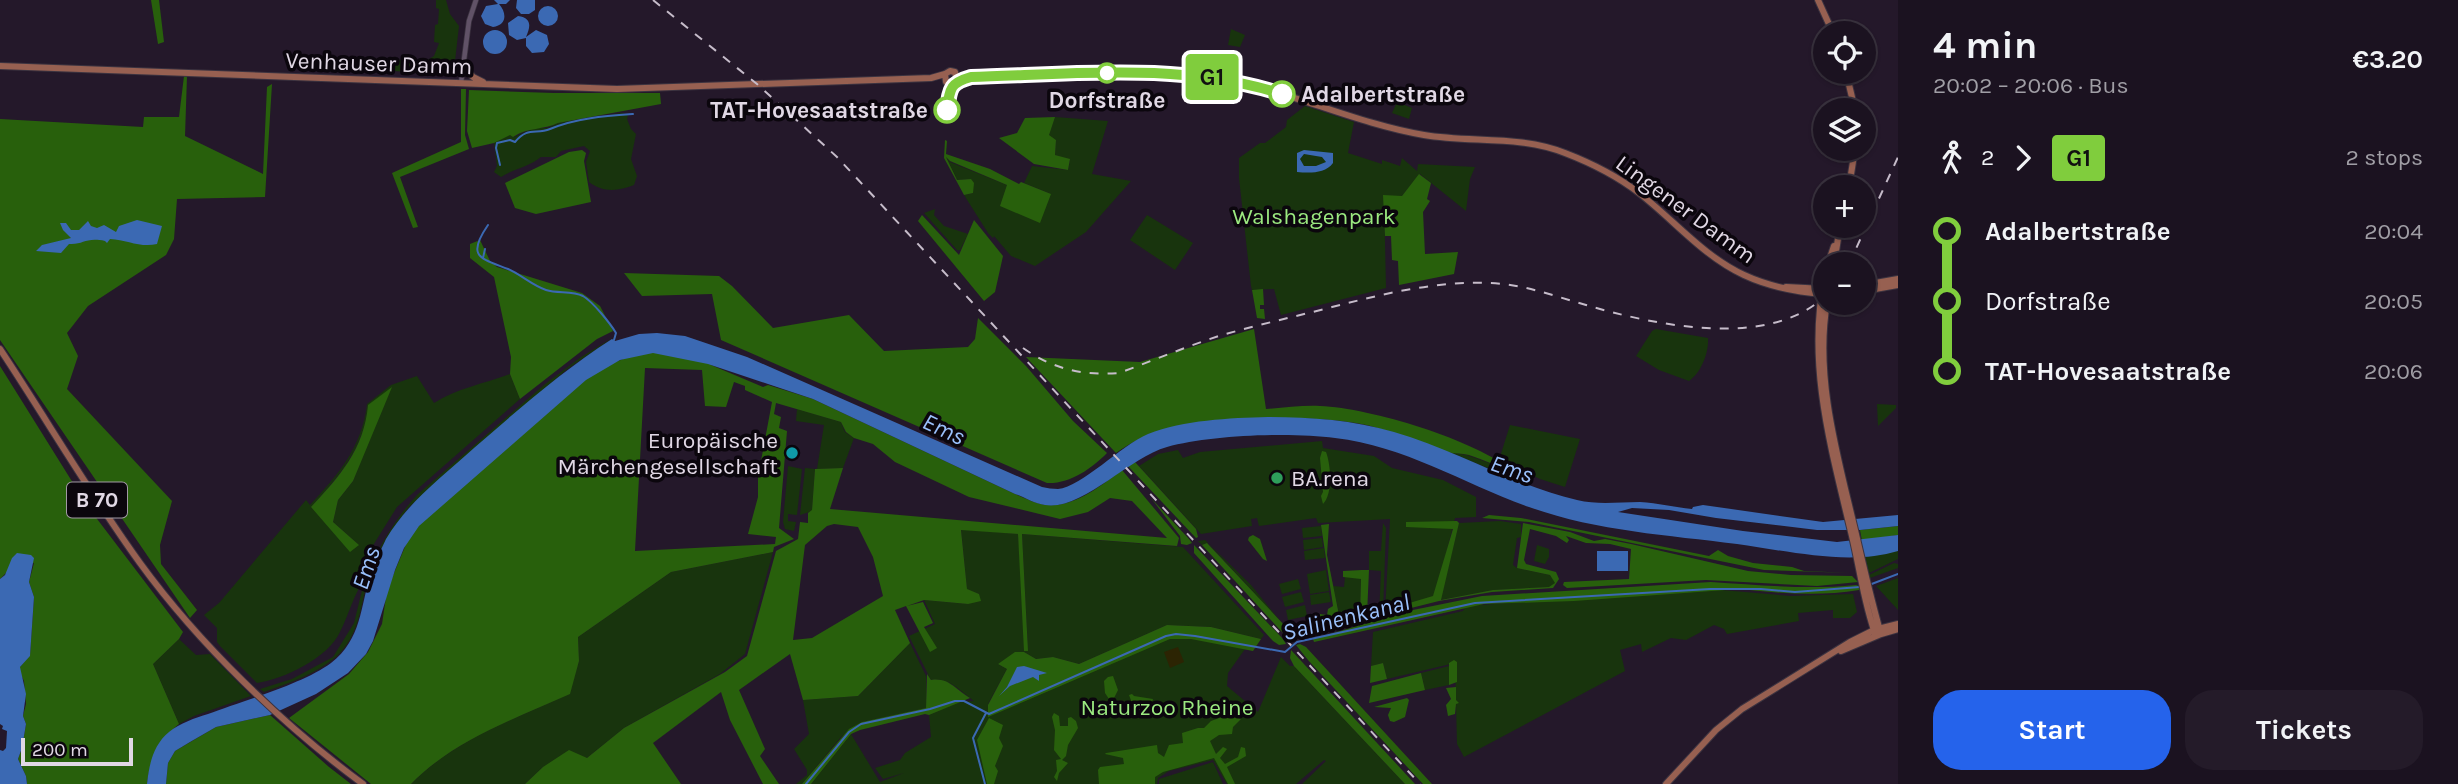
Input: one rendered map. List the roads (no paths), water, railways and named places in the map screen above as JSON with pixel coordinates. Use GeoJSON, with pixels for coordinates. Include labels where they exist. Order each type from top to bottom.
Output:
{"type":"FeatureCollection","features":[{"type":"Feature","properties":{"kind":"main road"},"geometry":{"type":"LineString","coordinates":[[1818,0],[1828,21]]}},
{"type":"Feature","properties":{"kind":"main road","name":"Venhauser Damm"},"geometry":{"type":"LineString","coordinates":[[0,66],[617,89],[945,78]]}},
{"type":"Feature","properties":{"kind":"main road"},"geometry":{"type":"LineString","coordinates":[[463,66],[478,80],[499,85]]}},
{"type":"Feature","properties":{"kind":"main road"},"geometry":{"type":"LineString","coordinates":[[953,71],[957,77],[951,84],[945,78],[953,71]]}},
{"type":"Feature","properties":{"kind":"main road","name":"Lingener Damm"},"geometry":{"type":"LineString","coordinates":[[957,77],[1139,72],[1214,77],[1253,85],[1423,135],[1489,138],[1548,147],[1581,160],[1642,195],[1709,253],[1742,274],[1793,292],[1813,292]]}},
{"type":"Feature","properties":{"kind":"main road"},"geometry":{"type":"LineString","coordinates":[[1832,252],[1837,238]]}},
{"type":"Feature","properties":{"kind":"main road"},"geometry":{"type":"LineString","coordinates":[[1835,245],[1835,252]]}},
{"type":"Feature","properties":{"kind":"main road"},"geometry":{"type":"LineString","coordinates":[[1876,283],[1898,279]]}},
{"type":"Feature","properties":{"kind":"main road"},"geometry":{"type":"LineString","coordinates":[[1876,289],[1898,285]]}},
{"type":"Feature","properties":{"kind":"main road"},"geometry":{"type":"LineString","coordinates":[[1823,315],[1820,383],[1828,433],[1877,632]]}},
{"type":"Feature","properties":{"kind":"main road"},"geometry":{"type":"LineString","coordinates":[[1826,315],[1824,333],[1827,383],[1849,513]]}},
{"type":"Feature","properties":{"kind":"main road","name":"B 70"},"geometry":{"type":"LineString","coordinates":[[0,349],[141,565],[206,641],[300,733],[363,784]]}},
{"type":"Feature","properties":{"kind":"main road"},"geometry":{"type":"LineString","coordinates":[[1666,784],[1732,716],[1822,660],[1877,632],[1898,627]]}},
{"type":"Feature","properties":{"kind":"street"},"geometry":{"type":"LineString","coordinates":[[461,83],[469,21],[476,0]]}},
{"type":"Feature","properties":{"kind":"water"},"geometry":{"type":"Polygon","coordinates":[[[494,0],[510,0],[506,4],[499,4],[504,18],[501,24],[493,27],[485,24],[481,16],[486,6],[498,4],[494,0]]]}},
{"type":"Feature","properties":{"kind":"water"},"geometry":{"type":"Polygon","coordinates":[[[517,0],[535,0],[535,10],[529,14],[521,14],[516,8],[517,0]]]}},
{"type":"Feature","properties":{"kind":"water"},"geometry":{"type":"Polygon","coordinates":[[[548,6],[555,9],[558,16],[555,23],[548,26],[541,23],[538,16],[541,9],[548,6]]]}},
{"type":"Feature","properties":{"kind":"water"},"geometry":{"type":"Polygon","coordinates":[[[518,16],[528,21],[526,37],[536,30],[547,35],[549,44],[544,52],[532,53],[526,46],[526,38],[517,40],[509,35],[508,23],[518,16]]]}},
{"type":"Feature","properties":{"kind":"water"},"geometry":{"type":"Polygon","coordinates":[[[495,30],[503,34],[507,42],[503,50],[495,54],[487,50],[483,42],[487,34],[495,30]]]}},
{"type":"Feature","properties":{"kind":"water"},"geometry":{"type":"Polygon","coordinates":[[[1304,150],[1333,153],[1333,163],[1321,171],[1297,172],[1297,153],[1304,150]],[[1304,154],[1300,159],[1304,166],[1316,166],[1326,162],[1322,157],[1304,154]]]}},
{"type":"Feature","properties":{"kind":"water"},"geometry":{"type":"Polygon","coordinates":[[[137,220],[162,226],[157,244],[110,239],[107,243],[93,240],[69,244],[61,253],[36,251],[42,245],[71,238],[60,223],[66,223],[71,230],[79,230],[88,221],[91,226],[97,228],[104,225],[116,232],[119,226],[137,220]]]}},
{"type":"Feature","properties":{"kind":"water"},"geometry":{"type":"Polygon","coordinates":[[[639,334],[685,336],[747,357],[1046,488],[1068,487],[1137,439],[1162,429],[1222,419],[1316,419],[1363,425],[1417,439],[1530,486],[1585,502],[1640,502],[1692,509],[1703,505],[1823,522],[1898,515],[1898,526],[1860,530],[1817,530],[1669,510],[1632,508],[1618,512],[1837,542],[1898,535],[1898,551],[1859,557],[1818,556],[1580,522],[1505,498],[1386,449],[1361,442],[1317,436],[1227,437],[1167,447],[1152,453],[1074,500],[1059,505],[1045,505],[1015,494],[813,399],[708,364],[653,353],[620,360],[586,380],[419,526],[404,548],[395,570],[373,641],[366,654],[348,673],[316,694],[270,715],[216,727],[175,751],[168,763],[166,784],[147,784],[156,749],[173,729],[193,719],[305,678],[341,654],[354,633],[372,569],[386,539],[415,501],[438,479],[541,391],[612,339],[615,341],[639,334]]]}},
{"type":"Feature","properties":{"kind":"water"},"geometry":{"type":"Polygon","coordinates":[[[1597,551],[1628,551],[1628,571],[1597,571],[1597,551]]]}},
{"type":"Feature","properties":{"kind":"water"},"geometry":{"type":"Polygon","coordinates":[[[17,553],[34,558],[29,582],[34,597],[30,656],[20,667],[26,694],[23,716],[26,724],[18,759],[27,784],[0,784],[0,750],[6,748],[7,731],[2,729],[0,724],[0,579],[17,553]]]}},
{"type":"Feature","properties":{"kind":"water"},"geometry":{"type":"Polygon","coordinates":[[[1024,666],[1047,673],[1039,675],[1039,681],[1033,677],[1010,686],[999,696],[1017,667],[1024,666]]]}},
{"type":"Feature","properties":{"kind":"waterway"},"geometry":{"type":"LineString","coordinates":[[500,165],[497,143],[510,140],[515,142],[528,132],[545,131],[580,120],[633,114]]}},
{"type":"Feature","properties":{"kind":"waterway"},"geometry":{"type":"LineString","coordinates":[[488,225],[478,244],[479,255],[541,288],[583,296],[616,333],[614,340]]}},
{"type":"Feature","properties":{"kind":"waterway"},"geometry":{"type":"LineString","coordinates":[[483,258],[485,249]]}},
{"type":"Feature","properties":{"kind":"waterway","name":"Salinenkanal"},"geometry":{"type":"LineString","coordinates":[[1869,585],[1898,574]]}},
{"type":"Feature","properties":{"kind":"waterway","name":"Salinenkanal"},"geometry":{"type":"LineString","coordinates":[[806,784],[849,732],[861,724],[955,701],[964,701],[989,714],[1176,634],[1285,652],[1297,642],[1475,603],[1710,589],[1795,592],[1860,587]]}},
{"type":"Feature","properties":{"kind":"waterway"},"geometry":{"type":"LineString","coordinates":[[985,784],[973,738],[986,713]]}},
{"type":"Feature","properties":{"kind":"railway"},"geometry":{"type":"LineString","coordinates":[[653,0],[757,84],[837,157],[1420,784]]}},
{"type":"Feature","properties":{"kind":"railway"},"geometry":{"type":"LineString","coordinates":[[1854,252],[1898,157]]}},
{"type":"Feature","properties":{"kind":"railway"},"geometry":{"type":"LineString","coordinates":[[1023,348],[1069,370],[1119,373],[1233,332],[1390,293],[1449,284],[1489,283],[1514,286],[1644,320],[1710,328],[1743,328],[1774,323],[1801,313],[1813,304]]}},
{"type":"Feature","properties":{"kind":"place","name":"Dorfstraße"},"geometry":{"type":"Point","coordinates":[1107,73]}},
{"type":"Feature","properties":{"kind":"place","name":"Adalbertstraße"},"geometry":{"type":"Point","coordinates":[1282,94]}},
{"type":"Feature","properties":{"kind":"place","name":"TAT-Hovesaatstraße"},"geometry":{"type":"Point","coordinates":[947,110]}},
{"type":"Feature","properties":{"kind":"place","name":"Europäische Märchengesellschaft"},"geometry":{"type":"Point","coordinates":[792,453]}},
{"type":"Feature","properties":{"kind":"place","name":"BA.rena"},"geometry":{"type":"Point","coordinates":[1277,478]}},
{"type":"Feature","properties":{"kind":"park label","name":"Walshagenpark"},"geometry":{"type":"Point","coordinates":[1314,216]}},
{"type":"Feature","properties":{"kind":"park label","name":"Naturzoo Rheine"},"geometry":{"type":"Point","coordinates":[1167,707]}},
{"type":"Feature","properties":{"kind":"water label","name":"Ems"},"geometry":{"type":"Point","coordinates":[944,429]}},
{"type":"Feature","properties":{"kind":"water label","name":"Ems"},"geometry":{"type":"Point","coordinates":[1512,469]}},
{"type":"Feature","properties":{"kind":"water label","name":"Ems"},"geometry":{"type":"Point","coordinates":[366,568]}}]}
